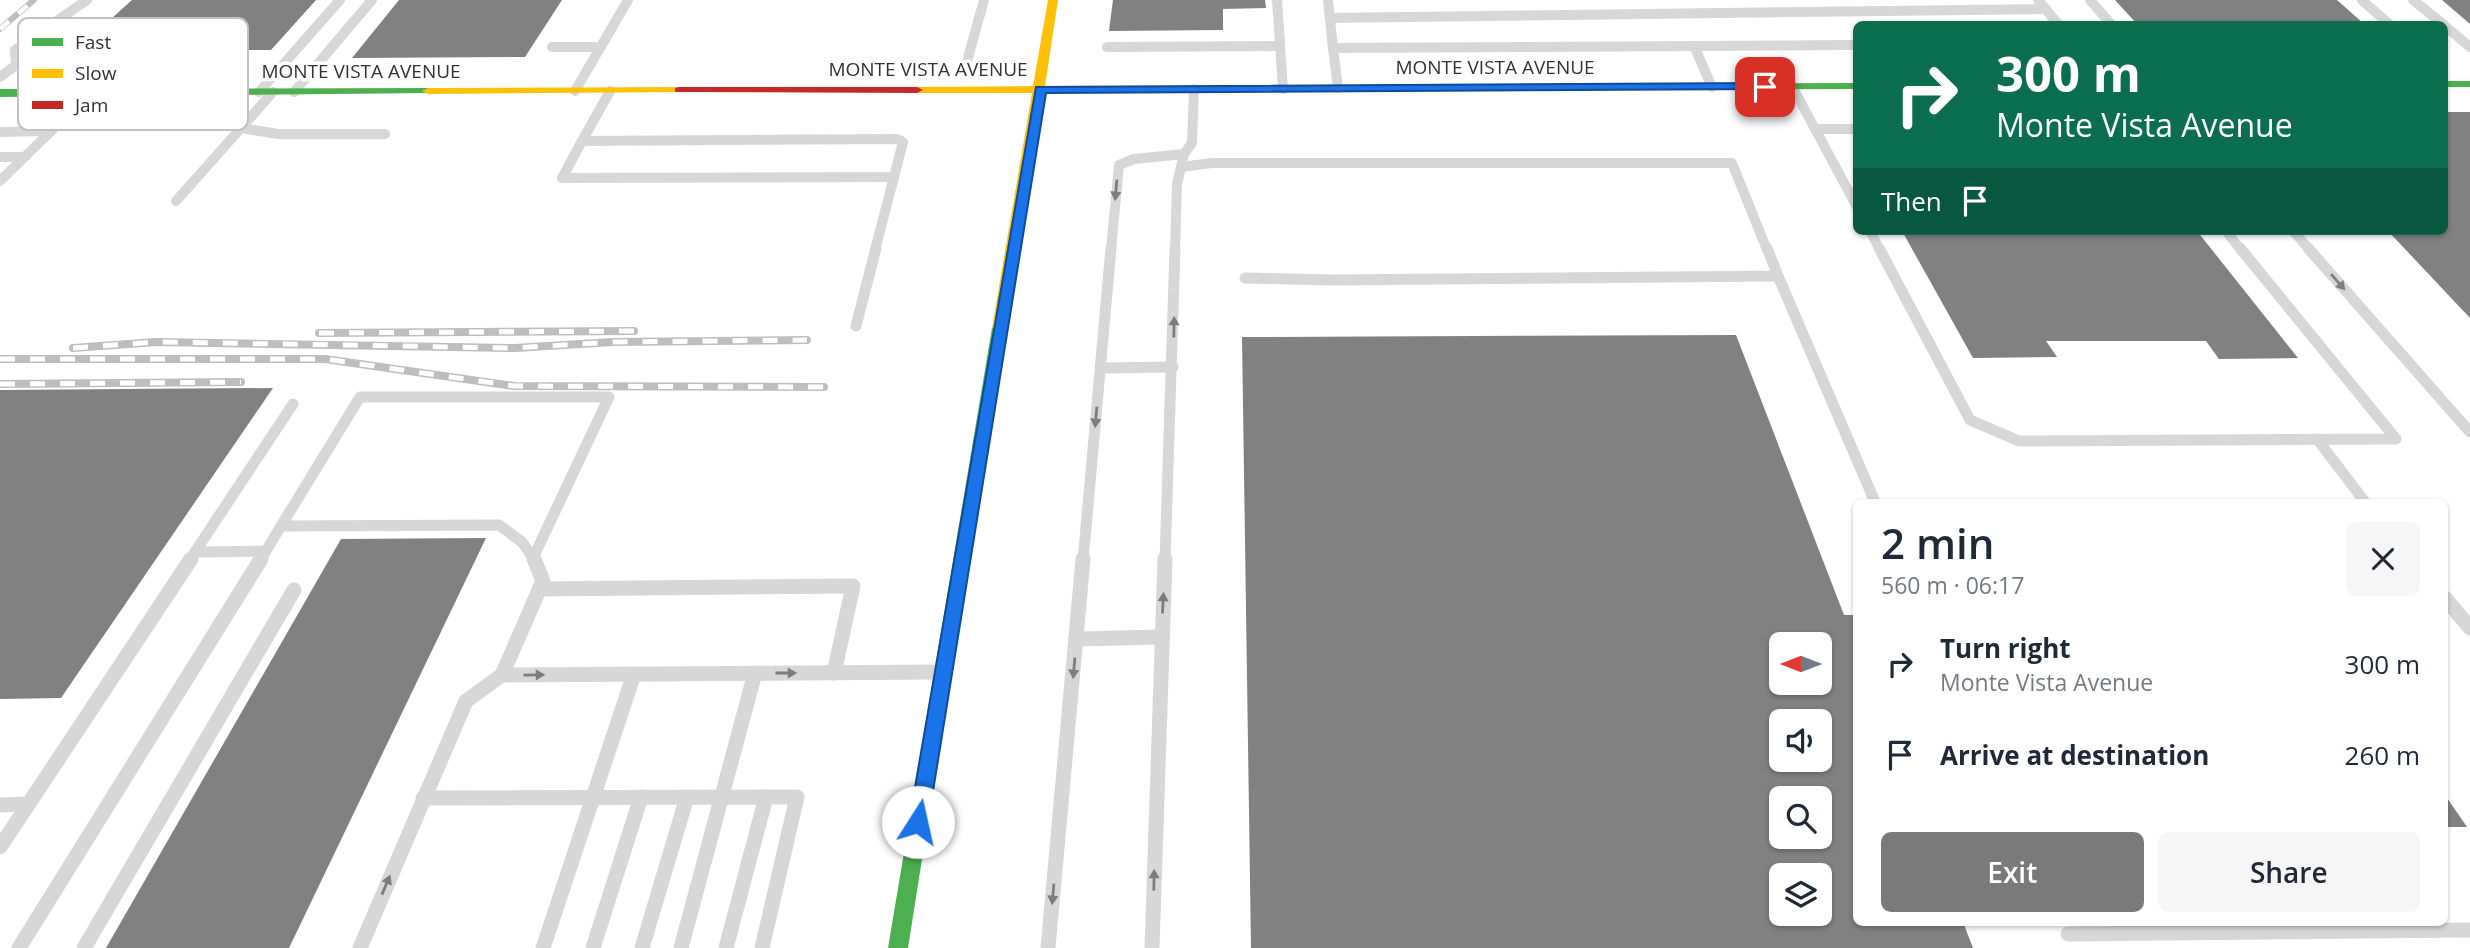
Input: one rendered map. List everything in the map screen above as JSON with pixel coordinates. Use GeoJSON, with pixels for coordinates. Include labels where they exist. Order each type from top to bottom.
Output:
{"type":"FeatureCollection","features":[{"type":"Feature","properties":{"kind":"street"},"geometry":{"type":"LineString","coordinates":[[898,948],[1053,0]]}},
{"type":"Feature","properties":{"kind":"street","name":"MONTE VISTA AVENUE"},"geometry":{"type":"LineString","coordinates":[[248,92],[1853,86]]}},
{"type":"Feature","properties":{"kind":"street","name":"MONTE VISTA AVENUE"},"geometry":{"type":"LineString","coordinates":[[0,93],[18,93]]}},
{"type":"Feature","properties":{"kind":"lane"},"geometry":{"type":"LineString","coordinates":[[61,18],[87,0]]}},
{"type":"Feature","properties":{"kind":"lane"},"geometry":{"type":"LineString","coordinates":[[248,118],[340,0]]}},
{"type":"Feature","properties":{"kind":"lane"},"geometry":{"type":"LineString","coordinates":[[294,92],[372,0]]}},
{"type":"Feature","properties":{"kind":"lane"},"geometry":{"type":"LineString","coordinates":[[575,91],[628,0]]}},
{"type":"Feature","properties":{"kind":"lane"},"geometry":{"type":"LineString","coordinates":[[968,58],[984,0]]}},
{"type":"Feature","properties":{"kind":"lane"},"geometry":{"type":"LineString","coordinates":[[1277,0],[1283,89]]}},
{"type":"Feature","properties":{"kind":"lane"},"geometry":{"type":"LineString","coordinates":[[1328,0],[1338,88]]}},
{"type":"Feature","properties":{"kind":"lane"},"geometry":{"type":"LineString","coordinates":[[2038,0],[2056,21]]}},
{"type":"Feature","properties":{"kind":"lane"},"geometry":{"type":"LineString","coordinates":[[2090,0],[2108,21]]}},
{"type":"Feature","properties":{"kind":"lane"},"geometry":{"type":"LineString","coordinates":[[2362,0],[2386,21]]}},
{"type":"Feature","properties":{"kind":"lane"},"geometry":{"type":"LineString","coordinates":[[2413,0],[2439,21]]}},
{"type":"Feature","properties":{"kind":"lane"},"geometry":{"type":"LineString","coordinates":[[1330,18],[2046,9]]}},
{"type":"Feature","properties":{"kind":"lane"},"geometry":{"type":"LineString","coordinates":[[2448,28],[2470,47]]}},
{"type":"Feature","properties":{"kind":"lane"},"geometry":{"type":"LineString","coordinates":[[1333,48],[1853,45]]}},
{"type":"Feature","properties":{"kind":"lane"},"geometry":{"type":"LineString","coordinates":[[1107,47],[1280,46]]}},
{"type":"Feature","properties":{"kind":"lane"},"geometry":{"type":"LineString","coordinates":[[1694,46],[1712,87]]}},
{"type":"Feature","properties":{"kind":"lane"},"geometry":{"type":"LineString","coordinates":[[552,47],[601,47]]}},
{"type":"Feature","properties":{"kind":"lane"},"geometry":{"type":"LineString","coordinates":[[0,77],[16,65],[15,50],[18,48]]}},
{"type":"Feature","properties":{"kind":"lane"},"geometry":{"type":"LineString","coordinates":[[1792,86],[1853,200]]}},
{"type":"Feature","properties":{"kind":"lane"},"geometry":{"type":"LineString","coordinates":[[1153,948],[1177,184],[1182,161],[1192,144],[1194,89]]}},
{"type":"Feature","properties":{"kind":"lane"},"geometry":{"type":"LineString","coordinates":[[610,91],[562,177],[894,177]]}},
{"type":"Feature","properties":{"kind":"lane"},"geometry":{"type":"LineString","coordinates":[[248,129],[278,134],[385,134]]}},
{"type":"Feature","properties":{"kind":"lane"},"geometry":{"type":"LineString","coordinates":[[1815,129],[1853,129]]}},
{"type":"Feature","properties":{"kind":"lane"},"geometry":{"type":"LineString","coordinates":[[176,201],[239,130]]}},
{"type":"Feature","properties":{"kind":"lane"},"geometry":{"type":"LineString","coordinates":[[0,132],[51,131]]}},
{"type":"Feature","properties":{"kind":"lane"},"geometry":{"type":"LineString","coordinates":[[0,181],[51,131]]}},
{"type":"Feature","properties":{"kind":"lane"},"geometry":{"type":"LineString","coordinates":[[582,141],[897,139],[903,142],[856,326]]}},
{"type":"Feature","properties":{"kind":"lane"},"geometry":{"type":"LineString","coordinates":[[0,157],[25,157]]}},
{"type":"Feature","properties":{"kind":"lane"},"geometry":{"type":"LineString","coordinates":[[1048,948],[1119,165],[1132,158],[1176,157],[1182,161],[1238,165],[1732,163],[1874,499]]}},
{"type":"Feature","properties":{"kind":"lane"},"geometry":{"type":"LineString","coordinates":[[1872,235],[1970,420],[2019,441],[2396,439],[2229,235]]}},
{"type":"Feature","properties":{"kind":"lane"},"geometry":{"type":"LineString","coordinates":[[2297,235],[2470,432]]}},
{"type":"Feature","properties":{"kind":"lane"},"geometry":{"type":"LineString","coordinates":[[1245,278],[1332,280],[1779,276]]}},
{"type":"Feature","properties":{"kind":"lane"},"geometry":{"type":"LineString","coordinates":[[1101,368],[1173,367]]}},
{"type":"Feature","properties":{"kind":"lane"},"geometry":{"type":"LineString","coordinates":[[19,948],[359,397],[609,397],[534,556]]}},
{"type":"Feature","properties":{"kind":"lane"},"geometry":{"type":"LineString","coordinates":[[0,846],[293,404]]}},
{"type":"Feature","properties":{"kind":"lane"},"geometry":{"type":"LineString","coordinates":[[2317,439],[2363,499]]}},
{"type":"Feature","properties":{"kind":"lane"},"geometry":{"type":"LineString","coordinates":[[281,526],[499,525],[517,535],[534,556],[543,582],[502,676],[466,701],[360,948]]}},
{"type":"Feature","properties":{"kind":"lane"},"geometry":{"type":"LineString","coordinates":[[195,552],[266,551]]}},
{"type":"Feature","properties":{"kind":"lane"},"geometry":{"type":"LineString","coordinates":[[539,589],[853,586],[834,673]]}},
{"type":"Feature","properties":{"kind":"lane"},"geometry":{"type":"LineString","coordinates":[[84,948],[294,590]]}},
{"type":"Feature","properties":{"kind":"lane"},"geometry":{"type":"LineString","coordinates":[[2448,602],[2470,628]]}},
{"type":"Feature","properties":{"kind":"lane"},"geometry":{"type":"LineString","coordinates":[[1076,639],[1161,637]]}},
{"type":"Feature","properties":{"kind":"lane"},"geometry":{"type":"LineString","coordinates":[[502,676],[943,672]]}},
{"type":"Feature","properties":{"kind":"lane"},"geometry":{"type":"LineString","coordinates":[[681,948],[755,673]]}},
{"type":"Feature","properties":{"kind":"lane"},"geometry":{"type":"LineString","coordinates":[[543,948],[634,674]]}},
{"type":"Feature","properties":{"kind":"lane"},"geometry":{"type":"LineString","coordinates":[[593,948],[640,797]]}},
{"type":"Feature","properties":{"kind":"lane"},"geometry":{"type":"LineString","coordinates":[[642,948],[687,797]]}},
{"type":"Feature","properties":{"kind":"lane"},"geometry":{"type":"LineString","coordinates":[[726,948],[766,797]]}},
{"type":"Feature","properties":{"kind":"lane"},"geometry":{"type":"LineString","coordinates":[[423,798],[797,797],[762,948]]}},
{"type":"Feature","properties":{"kind":"lane"},"geometry":{"type":"LineString","coordinates":[[0,804],[28,804]]}},
{"type":"Feature","properties":{"kind":"lane"},"geometry":{"type":"LineString","coordinates":[[2068,934],[2470,930]]}},
{"type":"Feature","properties":{"kind":"building"},"geometry":{"type":"Polygon","coordinates":[[[132,0],[316,0],[271,50],[248,50],[248,18],[112,18],[132,0]]]}},
{"type":"Feature","properties":{"kind":"building"},"geometry":{"type":"Polygon","coordinates":[[[399,0],[562,0],[525,57],[352,58],[399,0]]]}},
{"type":"Feature","properties":{"kind":"building"},"geometry":{"type":"Polygon","coordinates":[[[1113,0],[1265,0],[1266,8],[1223,9],[1223,30],[1109,31],[1113,0]]]}},
{"type":"Feature","properties":{"kind":"building"},"geometry":{"type":"Polygon","coordinates":[[[2115,0],[2337,0],[2361,21],[2134,21],[2115,0]]]}},
{"type":"Feature","properties":{"kind":"building"},"geometry":{"type":"Polygon","coordinates":[[[2442,0],[2470,0],[2470,24],[2442,0]]]}},
{"type":"Feature","properties":{"kind":"building"},"geometry":{"type":"Polygon","coordinates":[[[2448,112],[2470,112],[2470,318],[2392,235],[2448,235],[2448,112]]]}},
{"type":"Feature","properties":{"kind":"building"},"geometry":{"type":"Polygon","coordinates":[[[1904,235],[2200,235],[2298,358],[2219,359],[2206,341],[2046,341],[2057,357],[1973,358],[1904,235]]]}},
{"type":"Feature","properties":{"kind":"building"},"geometry":{"type":"Polygon","coordinates":[[[1736,335],[1844,615],[1853,615],[1853,926],[1965,926],[1973,948],[1251,948],[1242,337],[1736,335]]]}},
{"type":"Feature","properties":{"kind":"building"},"geometry":{"type":"Polygon","coordinates":[[[273,388],[61,698],[0,699],[0,390],[273,388]]]}},
{"type":"Feature","properties":{"kind":"building"},"geometry":{"type":"Polygon","coordinates":[[[486,538],[289,948],[106,948],[341,539],[486,538]]]}},
{"type":"Feature","properties":{"kind":"building"},"geometry":{"type":"Polygon","coordinates":[[[2448,799],[2467,827],[2448,827],[2448,799]]]}},
{"type":"Feature","properties":{"kind":"railway"},"geometry":{"type":"LineString","coordinates":[[0,29],[34,0]]}},
{"type":"Feature","properties":{"kind":"railway"},"geometry":{"type":"LineString","coordinates":[[319,333],[634,331]]}},
{"type":"Feature","properties":{"kind":"railway"},"geometry":{"type":"LineString","coordinates":[[73,348],[156,342],[515,348],[613,342],[807,340]]}},
{"type":"Feature","properties":{"kind":"railway"},"geometry":{"type":"LineString","coordinates":[[0,359],[325,359],[514,386],[824,387]]}},
{"type":"Feature","properties":{"kind":"railway"},"geometry":{"type":"LineString","coordinates":[[0,384],[241,382]]}},
{"type":"Feature","properties":{"kind":"traffic: fast"},"geometry":{"type":"LineString","coordinates":[[2448,84],[2470,84]]}},
{"type":"Feature","properties":{"kind":"traffic: fast"},"geometry":{"type":"LineString","coordinates":[[1328,88],[1853,86]]}},
{"type":"Feature","properties":{"kind":"traffic: fast"},"geometry":{"type":"LineString","coordinates":[[248,92],[428,91]]}},
{"type":"Feature","properties":{"kind":"traffic: fast"},"geometry":{"type":"LineString","coordinates":[[0,93],[18,93]]}},
{"type":"Feature","properties":{"kind":"traffic: fast"},"geometry":{"type":"LineString","coordinates":[[898,948],[999,328]]}},
{"type":"Feature","properties":{"kind":"traffic: slow"},"geometry":{"type":"LineString","coordinates":[[999,328],[1053,0]]}},
{"type":"Feature","properties":{"kind":"traffic: slow"},"geometry":{"type":"LineString","coordinates":[[917,90],[1328,88]]}},
{"type":"Feature","properties":{"kind":"traffic: slow"},"geometry":{"type":"LineString","coordinates":[[428,91],[679,90]]}},
{"type":"Feature","properties":{"kind":"traffic: jam"},"geometry":{"type":"LineString","coordinates":[[679,90],[917,90]]}},
{"type":"Feature","properties":{"kind":"route"},"geometry":{"type":"LineString","coordinates":[[918,822],[1040,89],[1765,87]]}}]}
